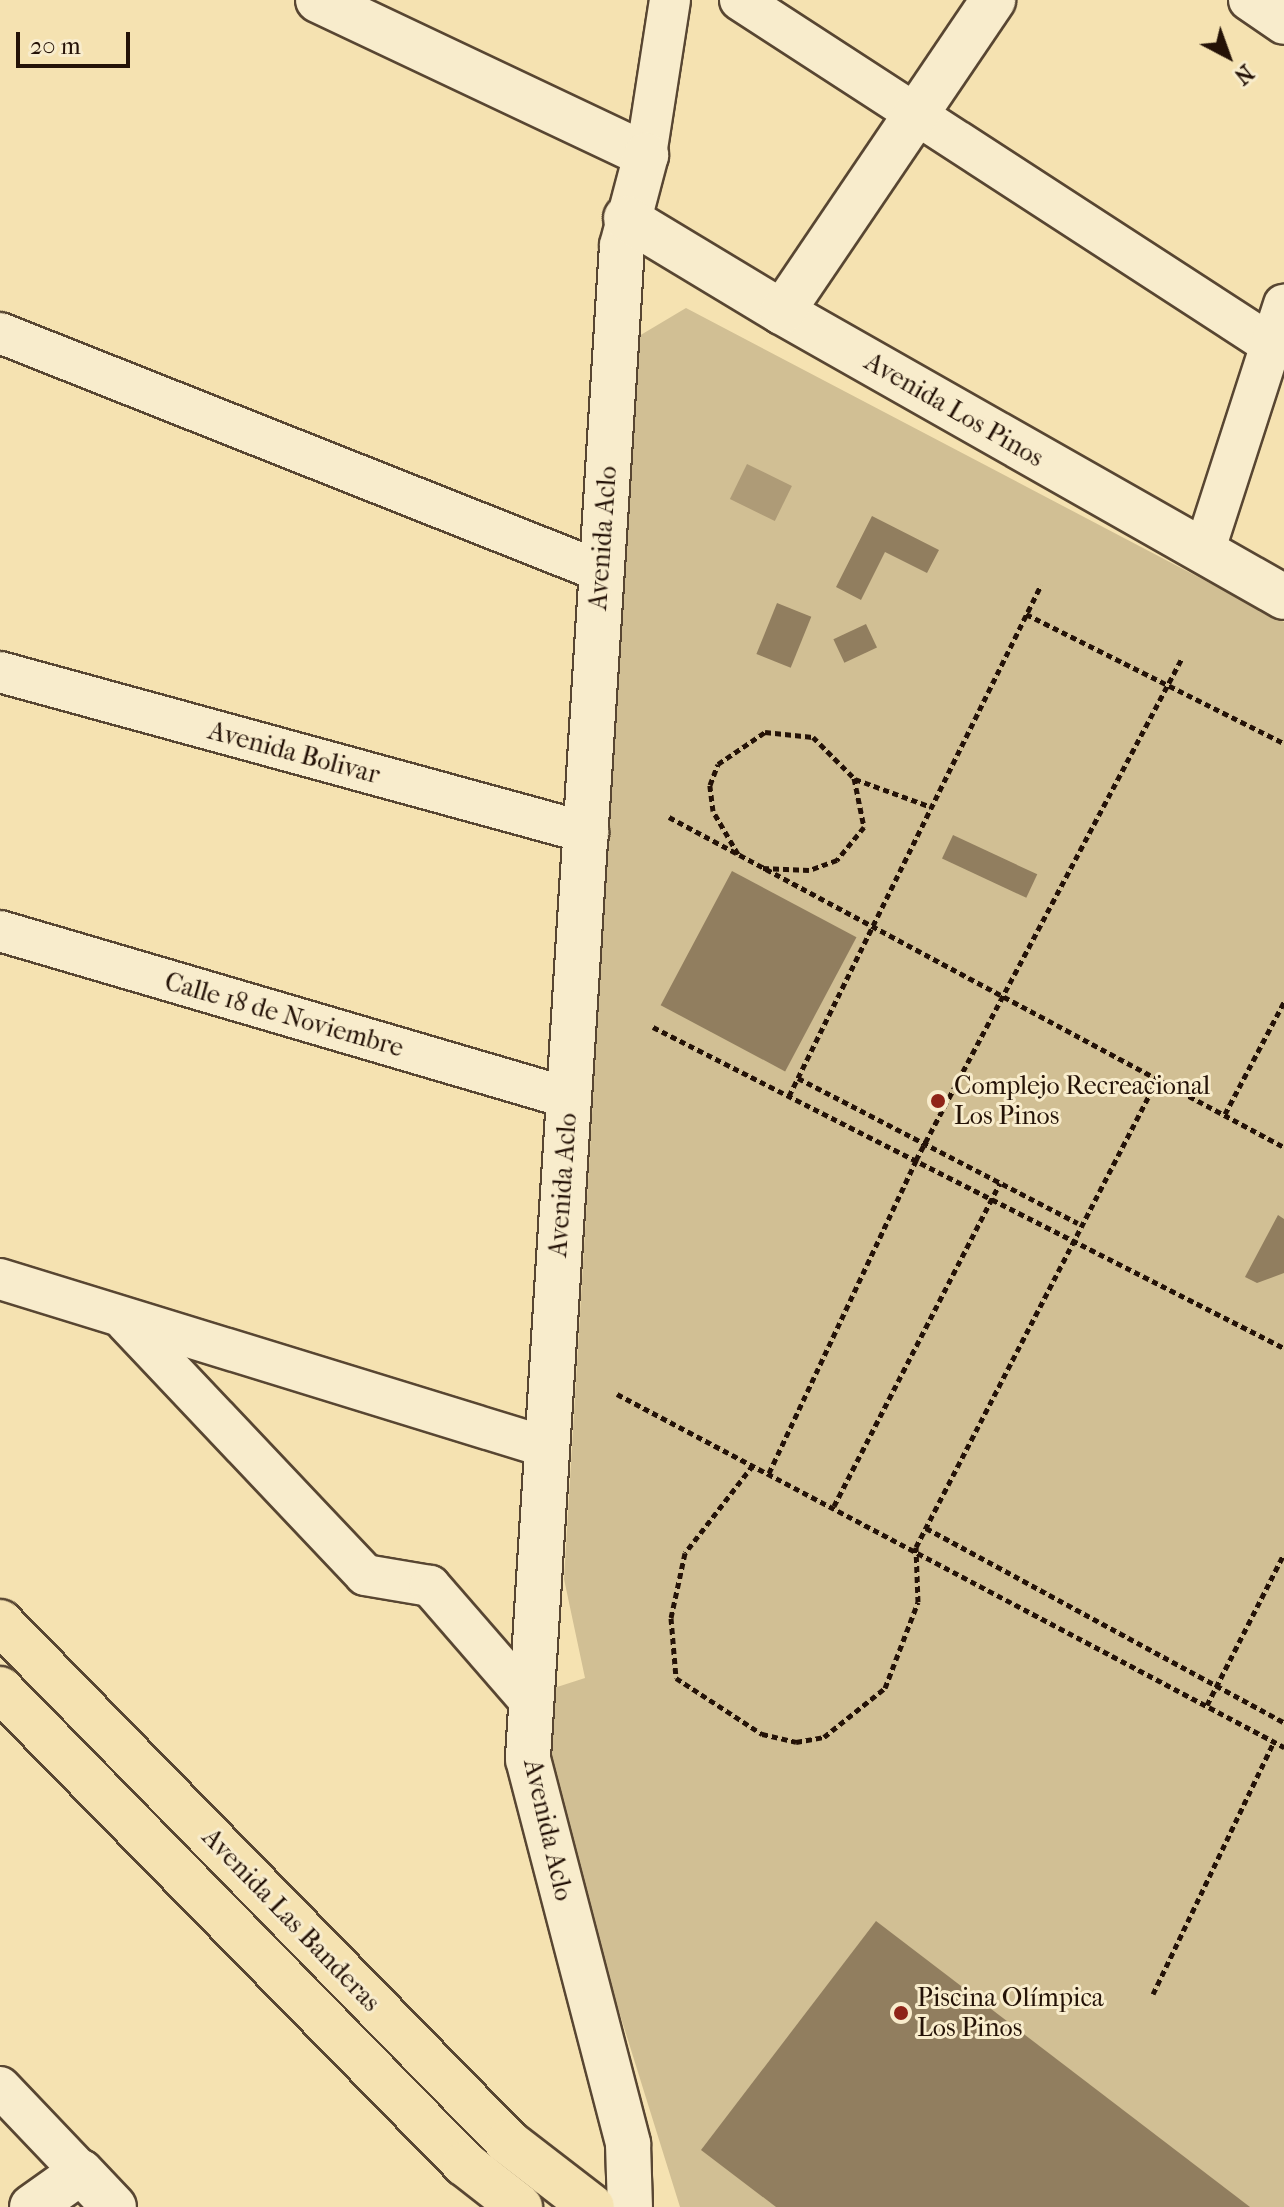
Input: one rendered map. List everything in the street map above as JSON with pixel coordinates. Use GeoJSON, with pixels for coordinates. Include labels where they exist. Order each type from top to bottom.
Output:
{"type":"FeatureCollection","features":[{"type":"Feature","properties":{"kind":"main road"},"geometry":{"type":"LineString","coordinates":[[318,0],[646,155]]}},
{"type":"Feature","properties":{"kind":"main road"},"geometry":{"type":"LineString","coordinates":[[782,312],[993,0]]}},
{"type":"Feature","properties":{"kind":"main road","name":"Avenida Aclo"},"geometry":{"type":"LineString","coordinates":[[630,2207],[628,2144],[528,1759],[588,833],[600,571],[624,232],[646,155]]}},
{"type":"Feature","properties":{"kind":"main road","name":"Avenida Los Pinos"},"geometry":{"type":"LineString","coordinates":[[624,232],[782,312],[1284,597]]}},
{"type":"Feature","properties":{"kind":"main road","name":"Avenida Las Banderas"},"geometry":{"type":"LineString","coordinates":[[0,1622],[508,2142],[592,2207]]}},
{"type":"Feature","properties":{"kind":"main road","name":"Avenida Las Banderas"},"geometry":{"type":"LineString","coordinates":[[0,1689],[465,2164],[520,2207]]}},
{"type":"Feature","properties":{"kind":"main road"},"geometry":{"type":"LineString","coordinates":[[32,2207],[81,2172],[114,2207]]}},
{"type":"Feature","properties":{"kind":"street"},"geometry":{"type":"LineString","coordinates":[[646,155],[670,0]]}},
{"type":"Feature","properties":{"kind":"street"},"geometry":{"type":"LineString","coordinates":[[740,0],[913,116],[1270,344]]}},
{"type":"Feature","properties":{"kind":"street"},"geometry":{"type":"LineString","coordinates":[[1249,0],[1284,24]]}},
{"type":"Feature","properties":{"kind":"street"},"geometry":{"type":"LineString","coordinates":[[1204,552],[1284,305]]}},
{"type":"Feature","properties":{"kind":"street"},"geometry":{"type":"LineString","coordinates":[[0,333],[600,571]]}},
{"type":"Feature","properties":{"kind":"street","name":"Avenida Bolivar"},"geometry":{"type":"LineString","coordinates":[[0,672],[588,833]]}},
{"type":"Feature","properties":{"kind":"street","name":"Calle 18 de Noviembre"},"geometry":{"type":"LineString","coordinates":[[0,931],[569,1098]]}},
{"type":"Feature","properties":{"kind":"street"},"geometry":{"type":"LineString","coordinates":[[0,1279],[126,1322],[546,1447]]}},
{"type":"Feature","properties":{"kind":"street"},"geometry":{"type":"LineString","coordinates":[[126,1322],[365,1575],[430,1586],[531,1702]]}},
{"type":"Feature","properties":{"kind":"street"},"geometry":{"type":"LineString","coordinates":[[0,2087],[81,2172]]}},
{"type":"Feature","properties":{"kind":"path"},"geometry":{"type":"LineString","coordinates":[[789,1096],[1041,585]]}},
{"type":"Feature","properties":{"kind":"path"},"geometry":{"type":"LineString","coordinates":[[1026,614],[1284,743]]}},
{"type":"Feature","properties":{"kind":"path"},"geometry":{"type":"LineString","coordinates":[[769,1473],[924,1143],[1182,658]]}},
{"type":"Feature","properties":{"kind":"path"},"geometry":{"type":"LineString","coordinates":[[740,857],[721,830],[710,785],[737,745],[765,732],[813,737],[854,778],[864,804],[856,844],[809,870],[761,868]]}},
{"type":"Feature","properties":{"kind":"path"},"geometry":{"type":"LineString","coordinates":[[854,778],[931,807]]}},
{"type":"Feature","properties":{"kind":"path"},"geometry":{"type":"LineString","coordinates":[[669,817],[871,929],[1284,1147]]}},
{"type":"Feature","properties":{"kind":"path"},"geometry":{"type":"LineString","coordinates":[[1225,1114],[1284,1002]]}},
{"type":"Feature","properties":{"kind":"path"},"geometry":{"type":"LineString","coordinates":[[653,1027],[1284,1348]]}},
{"type":"Feature","properties":{"kind":"path"},"geometry":{"type":"LineString","coordinates":[[798,1078],[1078,1223]]}},
{"type":"Feature","properties":{"kind":"path"},"geometry":{"type":"LineString","coordinates":[[753,1465],[685,1553],[671,1618],[676,1678],[762,1734],[796,1742],[824,1737],[885,1688],[918,1602],[916,1547],[1078,1223],[1157,1080]]}},
{"type":"Feature","properties":{"kind":"path"},"geometry":{"type":"LineString","coordinates":[[834,1506],[1000,1183]]}},
{"type":"Feature","properties":{"kind":"path"},"geometry":{"type":"LineString","coordinates":[[617,1394],[916,1547],[1284,1747]]}},
{"type":"Feature","properties":{"kind":"path"},"geometry":{"type":"LineString","coordinates":[[926,1528],[1219,1681],[1284,1722]]}},
{"type":"Feature","properties":{"kind":"path"},"geometry":{"type":"LineString","coordinates":[[1207,1705],[1284,1554]]}},
{"type":"Feature","properties":{"kind":"path"},"geometry":{"type":"LineString","coordinates":[[1153,1994],[1274,1742]]}},
{"type":"Feature","properties":{"kind":"shaded area","name":"Complejo Recreacional Los Pinos"},"geometry":{"type":"Polygon","coordinates":[[[686,308],[1284,622],[1284,2207],[680,2207],[545,1774],[554,1688],[585,1678],[564,1579],[639,336],[686,308]]]}},
{"type":"Feature","properties":{"kind":"shaded area"},"geometry":{"type":"Polygon","coordinates":[[[747,464],[792,486],[775,521],[730,499],[747,464]]]}},
{"type":"Feature","properties":{"kind":"building"},"geometry":{"type":"Polygon","coordinates":[[[872,516],[939,550],[927,573],[885,552],[861,600],[836,587],[872,516]]]}},
{"type":"Feature","properties":{"kind":"building"},"geometry":{"type":"Polygon","coordinates":[[[777,603],[811,617],[791,668],[756,654],[777,603]]]}},
{"type":"Feature","properties":{"kind":"building"},"geometry":{"type":"Polygon","coordinates":[[[866,624],[877,648],[844,663],[833,639],[866,624]]]}},
{"type":"Feature","properties":{"kind":"building"},"geometry":{"type":"Polygon","coordinates":[[[953,835],[1037,874],[1026,898],[942,859],[953,835]]]}},
{"type":"Feature","properties":{"kind":"building"},"geometry":{"type":"Polygon","coordinates":[[[732,871],[856,937],[785,1071],[661,1005],[732,871]]]}},
{"type":"Feature","properties":{"kind":"building"},"geometry":{"type":"Polygon","coordinates":[[[1278,1215],[1284,1219],[1284,1273],[1257,1283],[1245,1277],[1278,1215]]]}},
{"type":"Feature","properties":{"kind":"building","name":"Piscina Olímpica Los Pinos"},"geometry":{"type":"Polygon","coordinates":[[[876,1921],[1250,2207],[776,2207],[701,2150],[876,1921]]]}},
{"type":"Feature","properties":{"kind":"place","name":"Complejo Recreacional Los Pinos"},"geometry":{"type":"Point","coordinates":[938,1101]}},
{"type":"Feature","properties":{"kind":"place","name":"Piscina Olímpica Los Pinos"},"geometry":{"type":"Point","coordinates":[901,2013]}}]}
